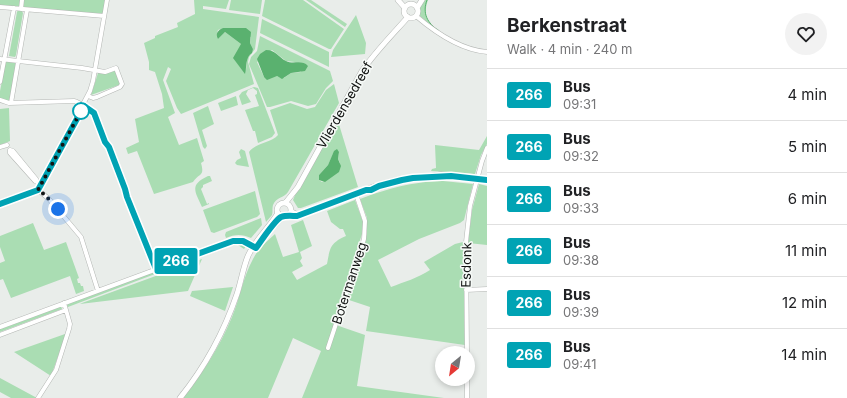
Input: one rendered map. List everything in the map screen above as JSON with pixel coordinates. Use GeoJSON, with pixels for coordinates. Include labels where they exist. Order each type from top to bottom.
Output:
{"type":"FeatureCollection","features":[{"type":"Feature","properties":{"kind":"main road"},"geometry":{"type":"LineString","coordinates":[[398,0],[411,6]]}},
{"type":"Feature","properties":{"kind":"main road"},"geometry":{"type":"LineString","coordinates":[[403,0],[411,6],[418,12],[416,16],[412,18],[407,16],[411,6],[418,0]]}},
{"type":"Feature","properties":{"kind":"main road"},"geometry":{"type":"LineString","coordinates":[[411,6],[422,0]]}},
{"type":"Feature","properties":{"kind":"main road","name":"Vlierdensedreef"},"geometry":{"type":"LineString","coordinates":[[280,215],[277,207],[279,204],[288,204],[362,71],[374,54],[396,29],[398,23],[407,16]]}},
{"type":"Feature","properties":{"kind":"main road"},"geometry":{"type":"LineString","coordinates":[[180,398],[198,374],[222,332],[238,292],[248,256],[280,215],[290,213],[288,204]]}},
{"type":"Feature","properties":{"kind":"street"},"geometry":{"type":"LineString","coordinates":[[21,9],[22,0]]}},
{"type":"Feature","properties":{"kind":"street"},"geometry":{"type":"LineString","coordinates":[[38,190],[39,182],[84,106],[88,96],[95,71],[107,0]]}},
{"type":"Feature","properties":{"kind":"street"},"geometry":{"type":"LineString","coordinates":[[0,7],[104,16]]}},
{"type":"Feature","properties":{"kind":"street"},"geometry":{"type":"LineString","coordinates":[[0,82],[2,59],[14,8]]}},
{"type":"Feature","properties":{"kind":"street"},"geometry":{"type":"LineString","coordinates":[[11,103],[27,10]]}},
{"type":"Feature","properties":{"kind":"street"},"geometry":{"type":"LineString","coordinates":[[416,16],[434,30],[458,44],[475,51],[487,52]]}},
{"type":"Feature","properties":{"kind":"street"},"geometry":{"type":"LineString","coordinates":[[2,59],[105,72],[116,68],[122,84],[120,87],[97,97],[93,98],[88,96]]}},
{"type":"Feature","properties":{"kind":"street"},"geometry":{"type":"LineString","coordinates":[[0,100],[11,103],[74,101],[94,113],[156,269]]}},
{"type":"Feature","properties":{"kind":"street"},"geometry":{"type":"LineString","coordinates":[[0,147],[7,145]]}},
{"type":"Feature","properties":{"kind":"street","name":"Esdonk"},"geometry":{"type":"LineString","coordinates":[[467,346],[466,242],[470,206],[482,160],[487,148]]}},
{"type":"Feature","properties":{"kind":"street"},"geometry":{"type":"LineString","coordinates":[[10,150],[13,151],[39,182],[35,181],[10,153],[10,150]]}},
{"type":"Feature","properties":{"kind":"street"},"geometry":{"type":"LineString","coordinates":[[290,213],[299,215],[366,190],[371,190],[379,186],[407,178],[436,176],[441,174],[487,180]]}},
{"type":"Feature","properties":{"kind":"street"},"geometry":{"type":"LineString","coordinates":[[0,204],[38,190]]}},
{"type":"Feature","properties":{"kind":"street"},"geometry":{"type":"LineString","coordinates":[[38,190],[49,199],[81,237],[98,290]]}},
{"type":"Feature","properties":{"kind":"street","name":"Botermanweg"},"geometry":{"type":"LineString","coordinates":[[328,348],[364,239],[365,221],[356,194]]}},
{"type":"Feature","properties":{"kind":"street"},"geometry":{"type":"LineString","coordinates":[[0,327],[233,241],[243,241],[255,247]]}},
{"type":"Feature","properties":{"kind":"street"},"geometry":{"type":"LineString","coordinates":[[466,290],[487,289]]}},
{"type":"Feature","properties":{"kind":"street"},"geometry":{"type":"LineString","coordinates":[[38,398],[56,370],[69,329],[70,324],[64,303]]}},
{"type":"Feature","properties":{"kind":"street"},"geometry":{"type":"LineString","coordinates":[[0,336],[66,310]]}},
{"type":"Feature","properties":{"kind":"street"},"geometry":{"type":"LineString","coordinates":[[467,386],[467,398]]}},
{"type":"Feature","properties":{"kind":"shaded area"},"geometry":{"type":"Polygon","coordinates":[[[0,0],[105,0],[103,14],[0,6],[0,0]]]}},
{"type":"Feature","properties":{"kind":"shaded area"},"geometry":{"type":"Polygon","coordinates":[[[194,0],[229,0],[226,9],[203,6],[203,9],[259,17],[255,49],[249,57],[248,62],[254,84],[181,114],[166,81],[171,69],[168,67],[163,80],[175,113],[168,117],[179,145],[197,138],[204,161],[201,163],[202,173],[193,182],[154,194],[137,151],[128,154],[126,148],[139,142],[135,119],[164,108],[162,94],[155,72],[149,70],[149,62],[144,43],[155,38],[155,36],[178,27],[177,23],[195,14],[194,0]],[[223,28],[218,30],[217,33],[218,39],[225,32],[241,44],[246,70],[247,58],[253,49],[250,43],[251,37],[223,28]]]}},
{"type":"Feature","properties":{"kind":"shaded area"},"geometry":{"type":"Polygon","coordinates":[[[231,0],[262,0],[260,14],[229,10],[231,0]]]}},
{"type":"Feature","properties":{"kind":"shaded area"},"geometry":{"type":"Polygon","coordinates":[[[265,0],[303,0],[344,29],[331,49],[329,49],[262,16],[265,0]]]}},
{"type":"Feature","properties":{"kind":"shaded area"},"geometry":{"type":"Polygon","coordinates":[[[306,0],[311,0],[347,24],[345,27],[306,0]]]}},
{"type":"Feature","properties":{"kind":"shaded area"},"geometry":{"type":"Polygon","coordinates":[[[424,0],[428,0],[426,14],[428,21],[439,30],[438,32],[420,16],[420,6],[424,0]]]}},
{"type":"Feature","properties":{"kind":"shaded area"},"geometry":{"type":"Polygon","coordinates":[[[18,10],[21,10],[23,13],[15,57],[9,56],[18,10]]]}},
{"type":"Feature","properties":{"kind":"shaded area"},"geometry":{"type":"Polygon","coordinates":[[[356,15],[366,43],[365,54],[331,57],[333,50],[356,15]]]}},
{"type":"Feature","properties":{"kind":"shaded area"},"geometry":{"type":"Polygon","coordinates":[[[262,19],[329,52],[329,67],[260,33],[262,19]]]}},
{"type":"Feature","properties":{"kind":"shaded area"},"geometry":{"type":"Polygon","coordinates":[[[223,28],[246,28],[251,32],[250,43],[253,49],[247,60],[245,74],[233,58],[241,44],[225,32],[218,39],[218,32],[223,28]]]}},
{"type":"Feature","properties":{"kind":"shaded area"},"geometry":{"type":"Polygon","coordinates":[[[260,36],[330,71],[333,81],[326,88],[316,104],[308,106],[291,101],[267,107],[249,64],[251,57],[257,51],[260,36]],[[272,50],[257,62],[264,77],[277,76],[284,78],[291,73],[301,72],[303,63],[286,61],[272,50]]]}},
{"type":"Feature","properties":{"kind":"shaded area"},"geometry":{"type":"Polygon","coordinates":[[[266,50],[275,52],[289,62],[303,63],[308,66],[305,71],[291,73],[282,79],[277,76],[267,80],[264,77],[257,59],[260,54],[266,50]]]}},
{"type":"Feature","properties":{"kind":"shaded area"},"geometry":{"type":"Polygon","coordinates":[[[6,61],[16,62],[10,102],[0,98],[6,61]]]}},
{"type":"Feature","properties":{"kind":"shaded area"},"geometry":{"type":"Polygon","coordinates":[[[115,69],[120,83],[119,85],[91,95],[98,73],[115,69]]]}},
{"type":"Feature","properties":{"kind":"shaded area"},"geometry":{"type":"Polygon","coordinates":[[[334,84],[339,103],[288,192],[274,202],[272,215],[266,222],[249,152],[255,147],[275,138],[278,135],[270,110],[290,103],[307,109],[315,107],[326,90],[334,84]]]}},
{"type":"Feature","properties":{"kind":"shaded area"},"geometry":{"type":"Polygon","coordinates":[[[254,87],[258,88],[275,133],[272,137],[258,143],[255,131],[253,131],[245,110],[259,106],[255,95],[257,94],[257,91],[253,88],[248,90],[246,94],[251,102],[242,105],[239,96],[242,92],[254,87]]]}},
{"type":"Feature","properties":{"kind":"shaded area"},"geometry":{"type":"Polygon","coordinates":[[[236,96],[238,105],[221,111],[218,103],[236,96]]]}},
{"type":"Feature","properties":{"kind":"shaded area"},"geometry":{"type":"Polygon","coordinates":[[[208,106],[214,124],[202,130],[207,146],[205,149],[203,147],[193,113],[208,106]]]}},
{"type":"Feature","properties":{"kind":"shaded area"},"geometry":{"type":"Polygon","coordinates":[[[9,108],[10,141],[0,145],[0,109],[9,108]]]}},
{"type":"Feature","properties":{"kind":"shaded area"},"geometry":{"type":"Polygon","coordinates":[[[338,121],[358,187],[301,208],[298,208],[293,200],[298,188],[338,121]],[[339,152],[333,154],[328,165],[319,175],[319,180],[322,182],[333,175],[340,163],[338,159],[339,152]]]}},
{"type":"Feature","properties":{"kind":"shaded area"},"geometry":{"type":"Polygon","coordinates":[[[487,136],[487,144],[481,155],[475,174],[431,171],[432,169],[436,168],[435,145],[479,150],[487,136]]]}},
{"type":"Feature","properties":{"kind":"shaded area"},"geometry":{"type":"Polygon","coordinates":[[[241,149],[245,151],[249,167],[237,165],[235,163],[241,158],[239,152],[241,149]]]}},
{"type":"Feature","properties":{"kind":"shaded area"},"geometry":{"type":"Polygon","coordinates":[[[337,149],[339,152],[338,159],[341,166],[339,172],[325,182],[319,180],[319,175],[328,165],[334,151],[337,149]]]}},
{"type":"Feature","properties":{"kind":"shaded area"},"geometry":{"type":"Polygon","coordinates":[[[210,176],[212,181],[203,185],[201,189],[207,204],[209,204],[202,207],[195,189],[198,182],[210,176]]]}},
{"type":"Feature","properties":{"kind":"shaded area"},"geometry":{"type":"Polygon","coordinates":[[[443,181],[473,184],[464,220],[460,223],[419,239],[378,260],[391,287],[416,278],[430,270],[424,262],[455,244],[463,242],[465,345],[366,331],[370,307],[346,299],[367,233],[367,218],[360,199],[400,186],[443,181]]]}},
{"type":"Feature","properties":{"kind":"shaded area"},"geometry":{"type":"Polygon","coordinates":[[[479,184],[487,186],[487,245],[468,243],[472,210],[479,184]]]}},
{"type":"Feature","properties":{"kind":"shaded area"},"geometry":{"type":"Polygon","coordinates":[[[255,191],[260,214],[257,217],[214,233],[211,232],[203,210],[255,191]]]}},
{"type":"Feature","properties":{"kind":"shaded area"},"geometry":{"type":"Polygon","coordinates":[[[355,200],[363,222],[363,231],[333,324],[365,335],[357,386],[444,398],[302,398],[321,351],[293,338],[268,398],[183,398],[204,369],[222,338],[235,310],[244,280],[255,255],[266,242],[275,234],[283,257],[299,252],[291,225],[303,220],[312,246],[300,252],[302,258],[300,261],[303,266],[292,272],[297,280],[327,264],[329,254],[334,244],[346,236],[343,229],[340,229],[331,222],[327,211],[355,200]]]}},
{"type":"Feature","properties":{"kind":"shaded area"},"geometry":{"type":"Polygon","coordinates":[[[261,218],[262,225],[251,238],[238,235],[226,238],[226,232],[261,218]]]}},
{"type":"Feature","properties":{"kind":"shaded area"},"geometry":{"type":"Polygon","coordinates":[[[33,223],[44,250],[66,242],[79,278],[77,279],[78,283],[83,286],[84,291],[76,294],[70,276],[11,298],[3,279],[0,280],[0,263],[5,261],[0,247],[0,236],[33,223]]]}},
{"type":"Feature","properties":{"kind":"shaded area"},"geometry":{"type":"Polygon","coordinates":[[[238,242],[247,245],[244,249],[238,245],[229,246],[68,307],[67,306],[68,303],[217,247],[238,242]]]}},
{"type":"Feature","properties":{"kind":"shaded area"},"geometry":{"type":"Polygon","coordinates":[[[202,259],[188,291],[80,304],[82,303],[202,259]]]}},
{"type":"Feature","properties":{"kind":"shaded area"},"geometry":{"type":"Polygon","coordinates":[[[233,287],[225,311],[190,296],[192,291],[233,287]]]}},
{"type":"Feature","properties":{"kind":"shaded area"},"geometry":{"type":"Polygon","coordinates":[[[61,306],[62,309],[0,332],[0,328],[61,306]]]}},
{"type":"Feature","properties":{"kind":"shaded area"},"geometry":{"type":"Polygon","coordinates":[[[65,334],[51,376],[14,352],[65,334]]]}},
{"type":"Feature","properties":{"kind":"shaded area"},"geometry":{"type":"Polygon","coordinates":[[[0,378],[37,398],[11,398],[0,392],[0,378]]]}},
{"type":"Feature","properties":{"kind":"waterway"},"geometry":{"type":"LineString","coordinates":[[427,0],[425,13],[431,25],[439,31]]}},
{"type":"Feature","properties":{"kind":"bus line","name":"266"},"geometry":{"type":"LineString","coordinates":[[0,204],[4,201],[38,190],[60,147],[84,106],[94,113],[105,142],[109,147],[156,269],[233,241],[243,241],[256,248],[282,217],[289,215],[297,216],[379,186],[413,178],[436,176],[487,180]]}},
{"type":"Feature","properties":{"kind":"route"},"geometry":{"type":"LineString","coordinates":[[58,209],[38,190],[60,147],[81,111]]}}]}
